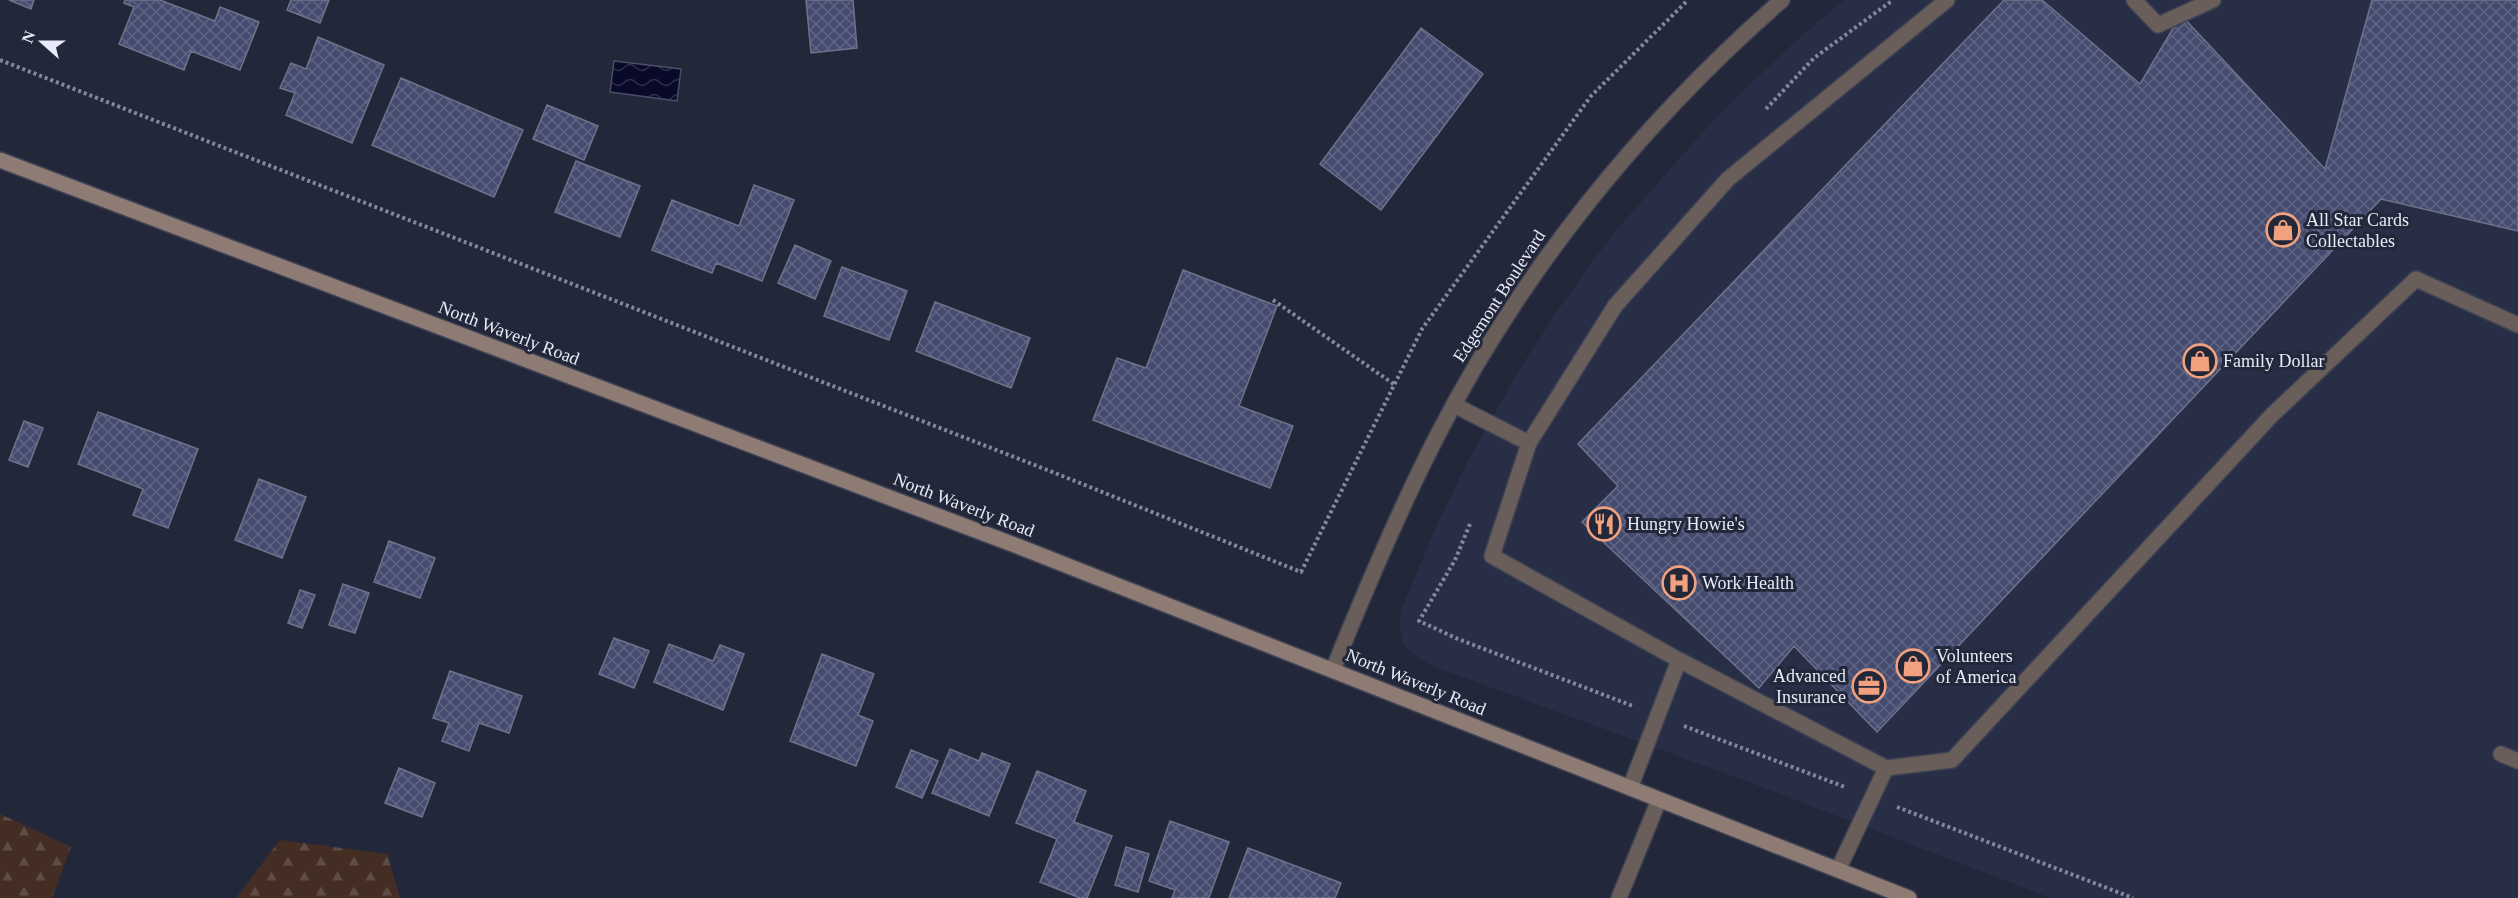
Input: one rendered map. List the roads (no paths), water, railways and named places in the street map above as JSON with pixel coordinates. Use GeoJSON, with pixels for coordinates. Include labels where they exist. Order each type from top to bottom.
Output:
{"type":"FeatureCollection","features":[{"type":"Feature","properties":{"kind":"main road","name":"North Waverly Road"},"geometry":{"type":"LineString","coordinates":[[0,160],[1025,549],[1909,898]]}},
{"type":"Feature","properties":{"kind":"street","name":"Edgemont Boulevard"},"geometry":{"type":"LineString","coordinates":[[1333,670],[1377,562],[1415,480],[1454,405],[1504,320],[1550,252],[1583,209],[1683,95],[1782,0]]}},
{"type":"Feature","properties":{"kind":"street"},"geometry":{"type":"LineString","coordinates":[[1947,0],[1728,179],[1615,306],[1528,443],[1492,556],[1679,660],[1886,768],[1952,760],[2272,415],[2416,279],[2518,325]]}},
{"type":"Feature","properties":{"kind":"street"},"geometry":{"type":"LineString","coordinates":[[2134,0],[2158,25],[2213,0]]}},
{"type":"Feature","properties":{"kind":"street"},"geometry":{"type":"LineString","coordinates":[[1454,405],[1528,443]]}},
{"type":"Feature","properties":{"kind":"street"},"geometry":{"type":"LineString","coordinates":[[1630,788],[1679,660]]}},
{"type":"Feature","properties":{"kind":"street"},"geometry":{"type":"LineString","coordinates":[[2501,754],[2518,761]]}},
{"type":"Feature","properties":{"kind":"street"},"geometry":{"type":"LineString","coordinates":[[1838,870],[1886,768]]}},
{"type":"Feature","properties":{"kind":"street"},"geometry":{"type":"LineString","coordinates":[[1619,898],[1659,800]]}},
{"type":"Feature","properties":{"kind":"water"},"geometry":{"type":"Polygon","coordinates":[[[614,61],[681,69],[677,101],[610,92],[614,61]]]}},
{"type":"Feature","properties":{"kind":"place","name":"All Star Cards Collectables"},"geometry":{"type":"Point","coordinates":[2283,230]}},
{"type":"Feature","properties":{"kind":"place","name":"Family Dollar"},"geometry":{"type":"Point","coordinates":[2200,361]}},
{"type":"Feature","properties":{"kind":"place","name":"Hungry Howie's"},"geometry":{"type":"Point","coordinates":[1604,524]}},
{"type":"Feature","properties":{"kind":"place","name":"Work Health"},"geometry":{"type":"Point","coordinates":[1679,583]}},
{"type":"Feature","properties":{"kind":"place","name":"Volunteers of America"},"geometry":{"type":"Point","coordinates":[1913,666]}},
{"type":"Feature","properties":{"kind":"place","name":"Advanced Insurance"},"geometry":{"type":"Point","coordinates":[1869,686]}}]}
